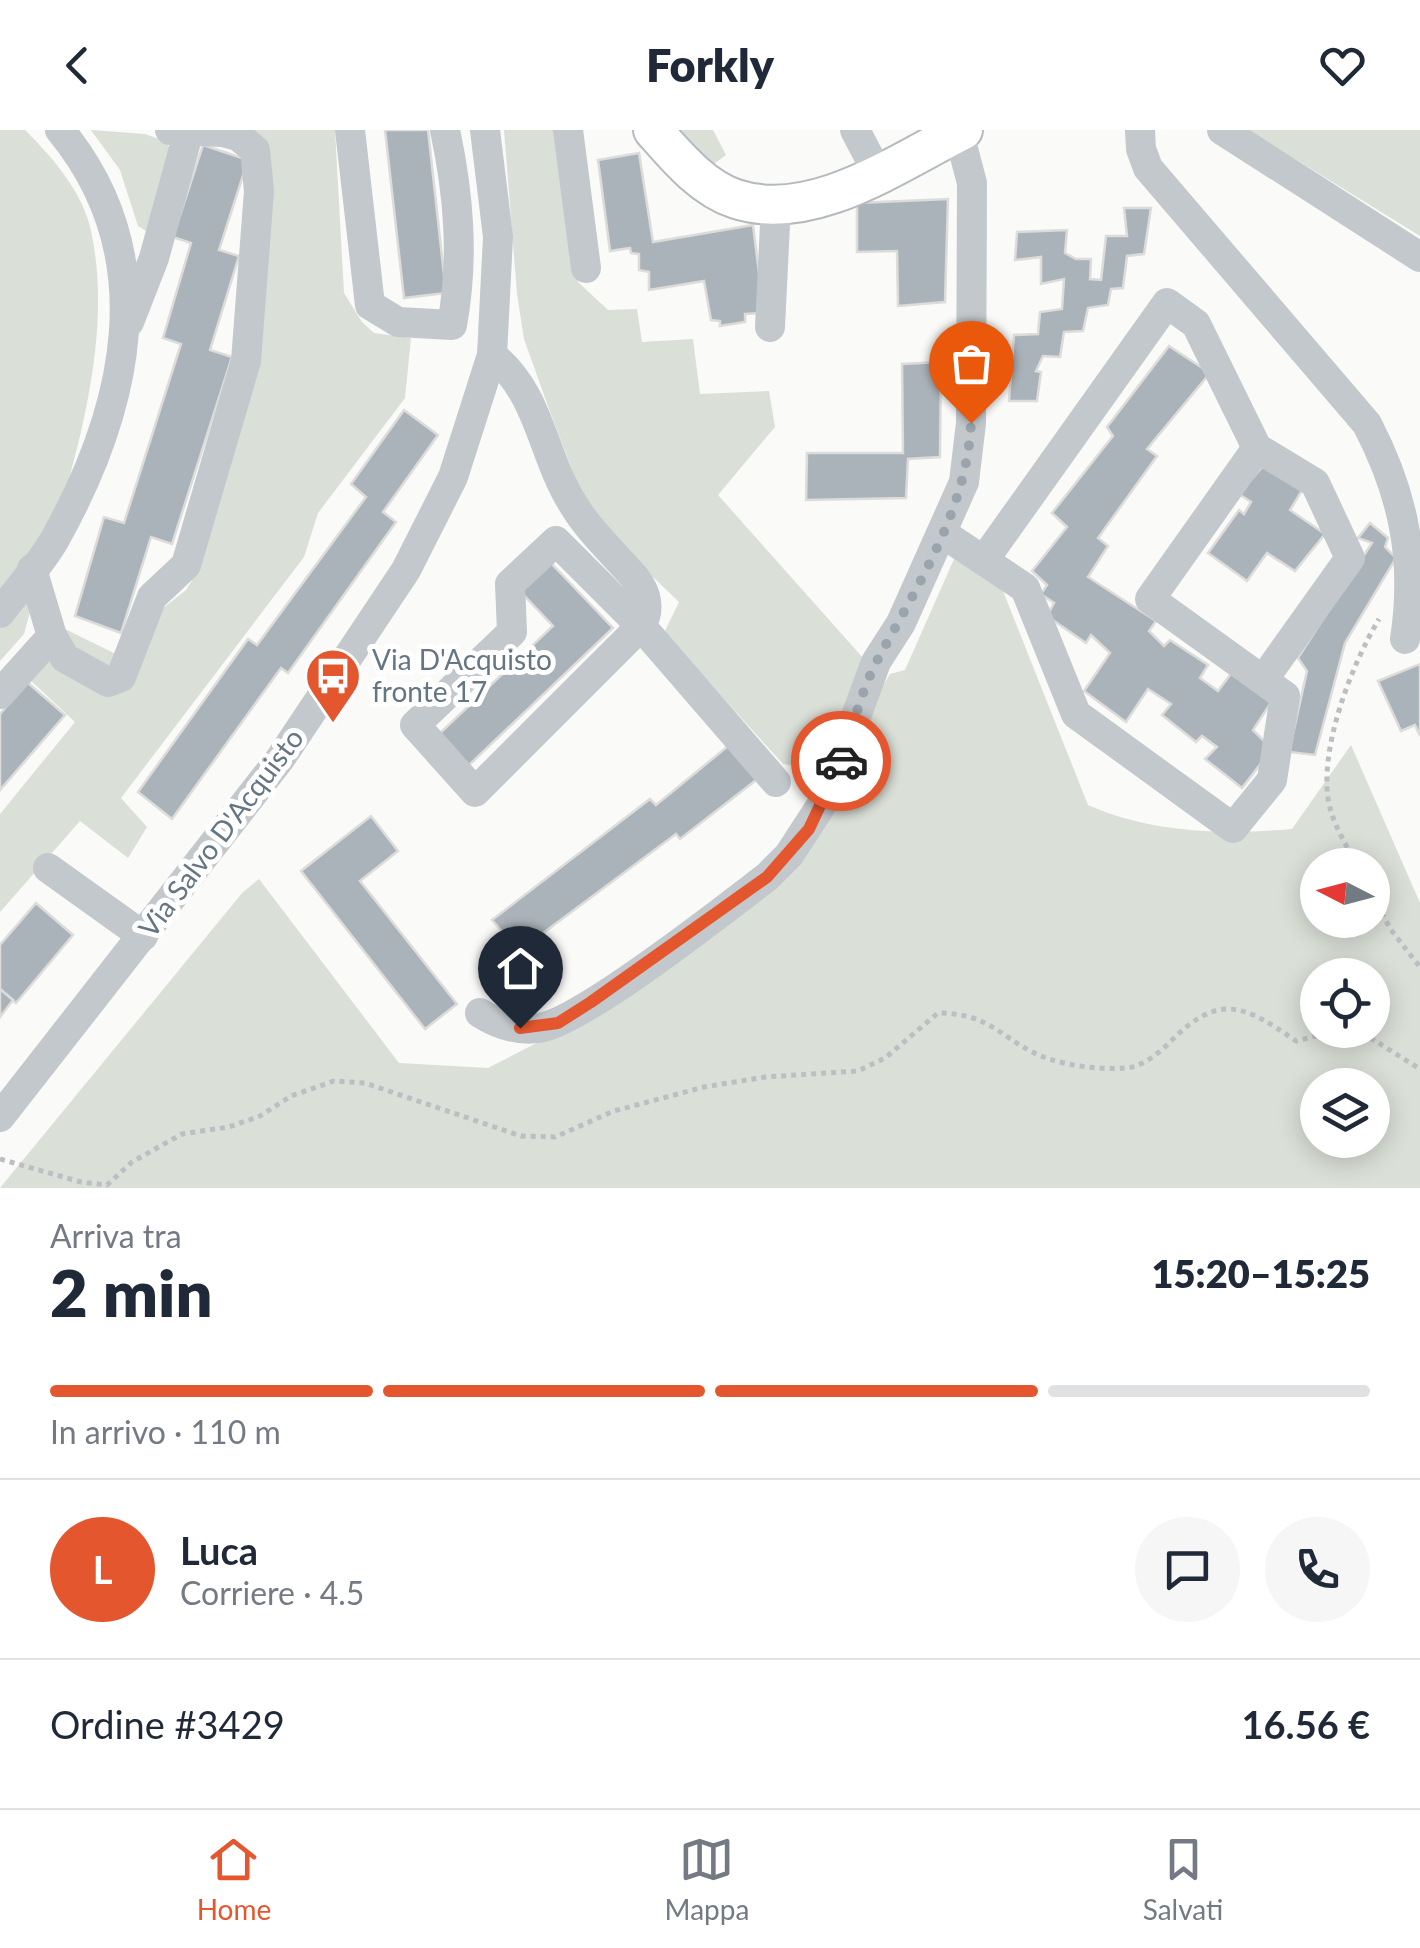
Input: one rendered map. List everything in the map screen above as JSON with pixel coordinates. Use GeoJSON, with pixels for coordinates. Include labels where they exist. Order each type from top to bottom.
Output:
{"type":"FeatureCollection","features":[{"type":"Feature","properties":{"kind":"main road"},"geometry":{"type":"LineString","coordinates":[[653,130],[708,184],[738,200],[776,204],[819,198],[960,131]]}},
{"type":"Feature","properties":{"kind":"street"},"geometry":{"type":"LineString","coordinates":[[60,130],[87,162],[118,241],[128,325]]}},
{"type":"Feature","properties":{"kind":"street"},"geometry":{"type":"LineString","coordinates":[[350,130],[370,306],[398,322],[452,326],[461,273],[456,182],[445,130]]}},
{"type":"Feature","properties":{"kind":"street","name":"Via Salvo D'Acquisto"},"geometry":{"type":"LineString","coordinates":[[0,1117],[280,759],[406,570],[453,477],[492,356],[498,238],[485,130]]}},
{"type":"Feature","properties":{"kind":"street"},"geometry":{"type":"LineString","coordinates":[[568,130],[586,268]]}},
{"type":"Feature","properties":{"kind":"street"},"geometry":{"type":"LineString","coordinates":[[855,130],[878,172]]}},
{"type":"Feature","properties":{"kind":"street"},"geometry":{"type":"LineString","coordinates":[[1140,130],[1140,149],[1148,168],[1367,424],[1401,504],[1412,573],[1405,640]]}},
{"type":"Feature","properties":{"kind":"street"},"geometry":{"type":"LineString","coordinates":[[1222,130],[1420,256]]}},
{"type":"Feature","properties":{"kind":"street"},"geometry":{"type":"LineString","coordinates":[[480,1012],[498,1024],[520,1028],[558,1023],[740,897],[789,855],[826,798],[876,662],[901,622],[964,482],[971,423],[972,184],[960,131]]}},
{"type":"Feature","properties":{"kind":"street"},"geometry":{"type":"LineString","coordinates":[[0,613],[54,540],[111,414],[128,325],[154,258],[179,132],[238,136],[255,150],[259,191],[246,361],[186,565],[152,597],[121,677],[108,682],[64,658],[52,636],[32,570]]}},
{"type":"Feature","properties":{"kind":"street"},"geometry":{"type":"LineString","coordinates":[[770,327],[776,204]]}},
{"type":"Feature","properties":{"kind":"street"},"geometry":{"type":"LineString","coordinates":[[984,560],[1168,303],[1196,324],[1257,448],[1315,483],[1350,558],[1263,680]]}},
{"type":"Feature","properties":{"kind":"street"},"geometry":{"type":"LineString","coordinates":[[492,356],[511,371],[526,392],[572,503],[643,590],[647,615],[641,626],[474,792],[415,726],[512,632],[510,584],[556,541],[641,626],[776,782]]}},
{"type":"Feature","properties":{"kind":"street"},"geometry":{"type":"LineString","coordinates":[[942,533],[1024,588],[1076,714],[1233,828],[1272,780],[1285,696],[1150,599],[1257,448]]}},
{"type":"Feature","properties":{"kind":"street"},"geometry":{"type":"LineString","coordinates":[[0,694],[52,636]]}},
{"type":"Feature","properties":{"kind":"street"},"geometry":{"type":"LineString","coordinates":[[48,868],[143,936]]}},
{"type":"Feature","properties":{"kind":"path"},"geometry":{"type":"LineString","coordinates":[[1349,848],[1330,807],[1331,752],[1348,682],[1364,647],[1412,573]]}},
{"type":"Feature","properties":{"kind":"path"},"geometry":{"type":"LineString","coordinates":[[1390,928],[1420,967]]}},
{"type":"Feature","properties":{"kind":"path"},"geometry":{"type":"LineString","coordinates":[[0,1159],[80,1182],[107,1185],[132,1162],[182,1134],[229,1127],[260,1116],[291,1096],[334,1082],[365,1082],[521,1136],[555,1137],[614,1111],[704,1087],[765,1077],[858,1070],[885,1058],[938,1013],[989,1021],[1049,1058],[1131,1068],[1158,1054],[1215,1010],[1235,1006],[1296,1040],[1336,1031],[1364,1034],[1420,1070]]}},
{"type":"Feature","properties":{"kind":"shaded area"},"geometry":{"type":"Polygon","coordinates":[[[0,130],[25,130],[74,189],[91,231],[98,280],[91,382],[67,486],[24,634],[0,661],[0,130]]]}},
{"type":"Feature","properties":{"kind":"shaded area"},"geometry":{"type":"Polygon","coordinates":[[[91,130],[145,134],[167,142],[172,155],[148,232],[138,226],[120,170],[91,130]]]}},
{"type":"Feature","properties":{"kind":"shaded area"},"geometry":{"type":"Polygon","coordinates":[[[240,130],[335,130],[344,293],[374,333],[411,338],[405,398],[318,513],[304,557],[121,798],[147,827],[128,858],[80,821],[0,912],[0,814],[75,722],[27,677],[65,629],[128,660],[153,616],[186,590],[198,571],[261,359],[240,130]]]}},
{"type":"Feature","properties":{"kind":"shaded area"},"geometry":{"type":"Polygon","coordinates":[[[504,130],[555,130],[578,282],[608,310],[637,309],[642,342],[693,339],[700,394],[769,391],[775,427],[718,495],[864,659],[825,771],[783,764],[664,633],[679,602],[630,555],[582,496],[524,339],[504,130]]]}},
{"type":"Feature","properties":{"kind":"shaded area"},"geometry":{"type":"Polygon","coordinates":[[[668,130],[713,130],[726,155],[707,169],[668,130]]]}},
{"type":"Feature","properties":{"kind":"shaded area"},"geometry":{"type":"Polygon","coordinates":[[[1248,130],[1420,130],[1420,236],[1248,130]]]}},
{"type":"Feature","properties":{"kind":"shaded area"},"geometry":{"type":"Polygon","coordinates":[[[954,559],[1001,586],[1088,805],[1137,821],[1188,830],[1292,829],[1351,745],[1420,903],[1420,1188],[0,1188],[243,892],[259,879],[399,1063],[488,1068],[552,1035],[751,900],[890,674],[905,670],[954,559]]]}},
{"type":"Feature","properties":{"kind":"building"},"geometry":{"type":"Polygon","coordinates":[[[385,130],[428,130],[446,293],[404,298],[385,130]]]}},
{"type":"Feature","properties":{"kind":"building"},"geometry":{"type":"Polygon","coordinates":[[[203,145],[248,160],[219,250],[239,256],[210,350],[232,357],[172,544],[151,537],[121,633],[75,616],[104,517],[124,523],[181,344],[163,338],[191,243],[173,237],[203,145]]]}},
{"type":"Feature","properties":{"kind":"building"},"geometry":{"type":"Polygon","coordinates":[[[639,153],[653,242],[753,225],[764,313],[745,314],[745,322],[720,326],[720,321],[711,320],[704,281],[649,290],[649,272],[639,270],[639,254],[631,253],[630,248],[610,251],[598,160],[639,153]]]}},
{"type":"Feature","properties":{"kind":"building"},"geometry":{"type":"Polygon","coordinates":[[[948,199],[945,302],[898,306],[897,251],[857,252],[857,203],[948,199]]]}},
{"type":"Feature","properties":{"kind":"building"},"geometry":{"type":"Polygon","coordinates":[[[1124,208],[1151,208],[1144,254],[1127,256],[1123,288],[1111,289],[1108,305],[1088,308],[1083,331],[1064,332],[1060,357],[1043,356],[1036,371],[1041,372],[1037,401],[1009,401],[1014,335],[1038,334],[1040,312],[1062,309],[1064,279],[1041,284],[1041,257],[1015,260],[1017,232],[1067,230],[1065,253],[1076,259],[1091,259],[1090,279],[1101,280],[1106,236],[1127,236],[1124,208]]]}},
{"type":"Feature","properties":{"kind":"building"},"geometry":{"type":"Polygon","coordinates":[[[1169,346],[1210,373],[1147,449],[1157,456],[1098,538],[1108,546],[1088,577],[1156,621],[1149,631],[1164,646],[1170,640],[1208,665],[1200,678],[1218,691],[1236,667],[1276,695],[1253,730],[1272,749],[1242,788],[1205,759],[1217,747],[1202,736],[1196,742],[1162,715],[1171,704],[1148,689],[1126,722],[1084,691],[1110,653],[1091,635],[1086,643],[1047,616],[1054,603],[1041,594],[1047,585],[1032,571],[1067,527],[1052,513],[1113,436],[1107,427],[1169,346]]]}},
{"type":"Feature","properties":{"kind":"building"},"geometry":{"type":"Polygon","coordinates":[[[941,362],[940,457],[908,459],[906,498],[806,500],[807,453],[903,453],[902,364],[941,362]]]}},
{"type":"Feature","properties":{"kind":"building"},"geometry":{"type":"Polygon","coordinates":[[[404,410],[438,435],[383,512],[396,522],[288,673],[281,668],[172,819],[138,792],[248,639],[257,645],[366,497],[351,484],[404,410]]]}},
{"type":"Feature","properties":{"kind":"building"},"geometry":{"type":"Polygon","coordinates":[[[1268,460],[1306,484],[1290,510],[1325,534],[1295,571],[1267,553],[1247,581],[1208,553],[1239,510],[1244,514],[1251,502],[1239,494],[1268,460]]]}},
{"type":"Feature","properties":{"kind":"building"},"geometry":{"type":"Polygon","coordinates":[[[1370,523],[1388,538],[1385,547],[1396,558],[1345,643],[1315,755],[1289,752],[1307,671],[1298,658],[1372,543],[1358,538],[1370,523]]]}},
{"type":"Feature","properties":{"kind":"building"},"geometry":{"type":"Polygon","coordinates":[[[548,560],[613,628],[468,766],[438,735],[553,626],[518,589],[548,560]]]}},
{"type":"Feature","properties":{"kind":"building"},"geometry":{"type":"Polygon","coordinates":[[[1420,664],[1420,736],[1415,725],[1401,731],[1378,681],[1420,664]]]}},
{"type":"Feature","properties":{"kind":"building"},"geometry":{"type":"Polygon","coordinates":[[[27,682],[65,715],[0,790],[0,714],[27,682]]]}},
{"type":"Feature","properties":{"kind":"building"},"geometry":{"type":"Polygon","coordinates":[[[733,742],[760,777],[680,839],[676,834],[519,951],[492,920],[650,799],[656,805],[733,742]]]}},
{"type":"Feature","properties":{"kind":"building"},"geometry":{"type":"Polygon","coordinates":[[[371,816],[398,851],[360,881],[457,1004],[425,1029],[301,871],[371,816]]]}},
{"type":"Feature","properties":{"kind":"building"},"geometry":{"type":"Polygon","coordinates":[[[36,903],[73,935],[16,1003],[0,989],[0,945],[36,903]]]}},
{"type":"Feature","properties":{"kind":"building"},"geometry":{"type":"Polygon","coordinates":[[[0,989],[13,1000],[0,1017],[0,989]]]}},
{"type":"Feature","properties":{"kind":"way so far"},"geometry":{"type":"LineString","coordinates":[[841,761],[876,662],[901,622],[964,482],[971,423]]}},
{"type":"Feature","properties":{"kind":"place","name":"Via D'Acquisto fronte 17"},"geometry":{"type":"Point","coordinates":[333,725]}},
{"type":"Feature","properties":{"kind":"route"},"geometry":{"type":"LineString","coordinates":[[520,1028],[558,1023],[767,877],[809,829],[841,761]]}}]}
